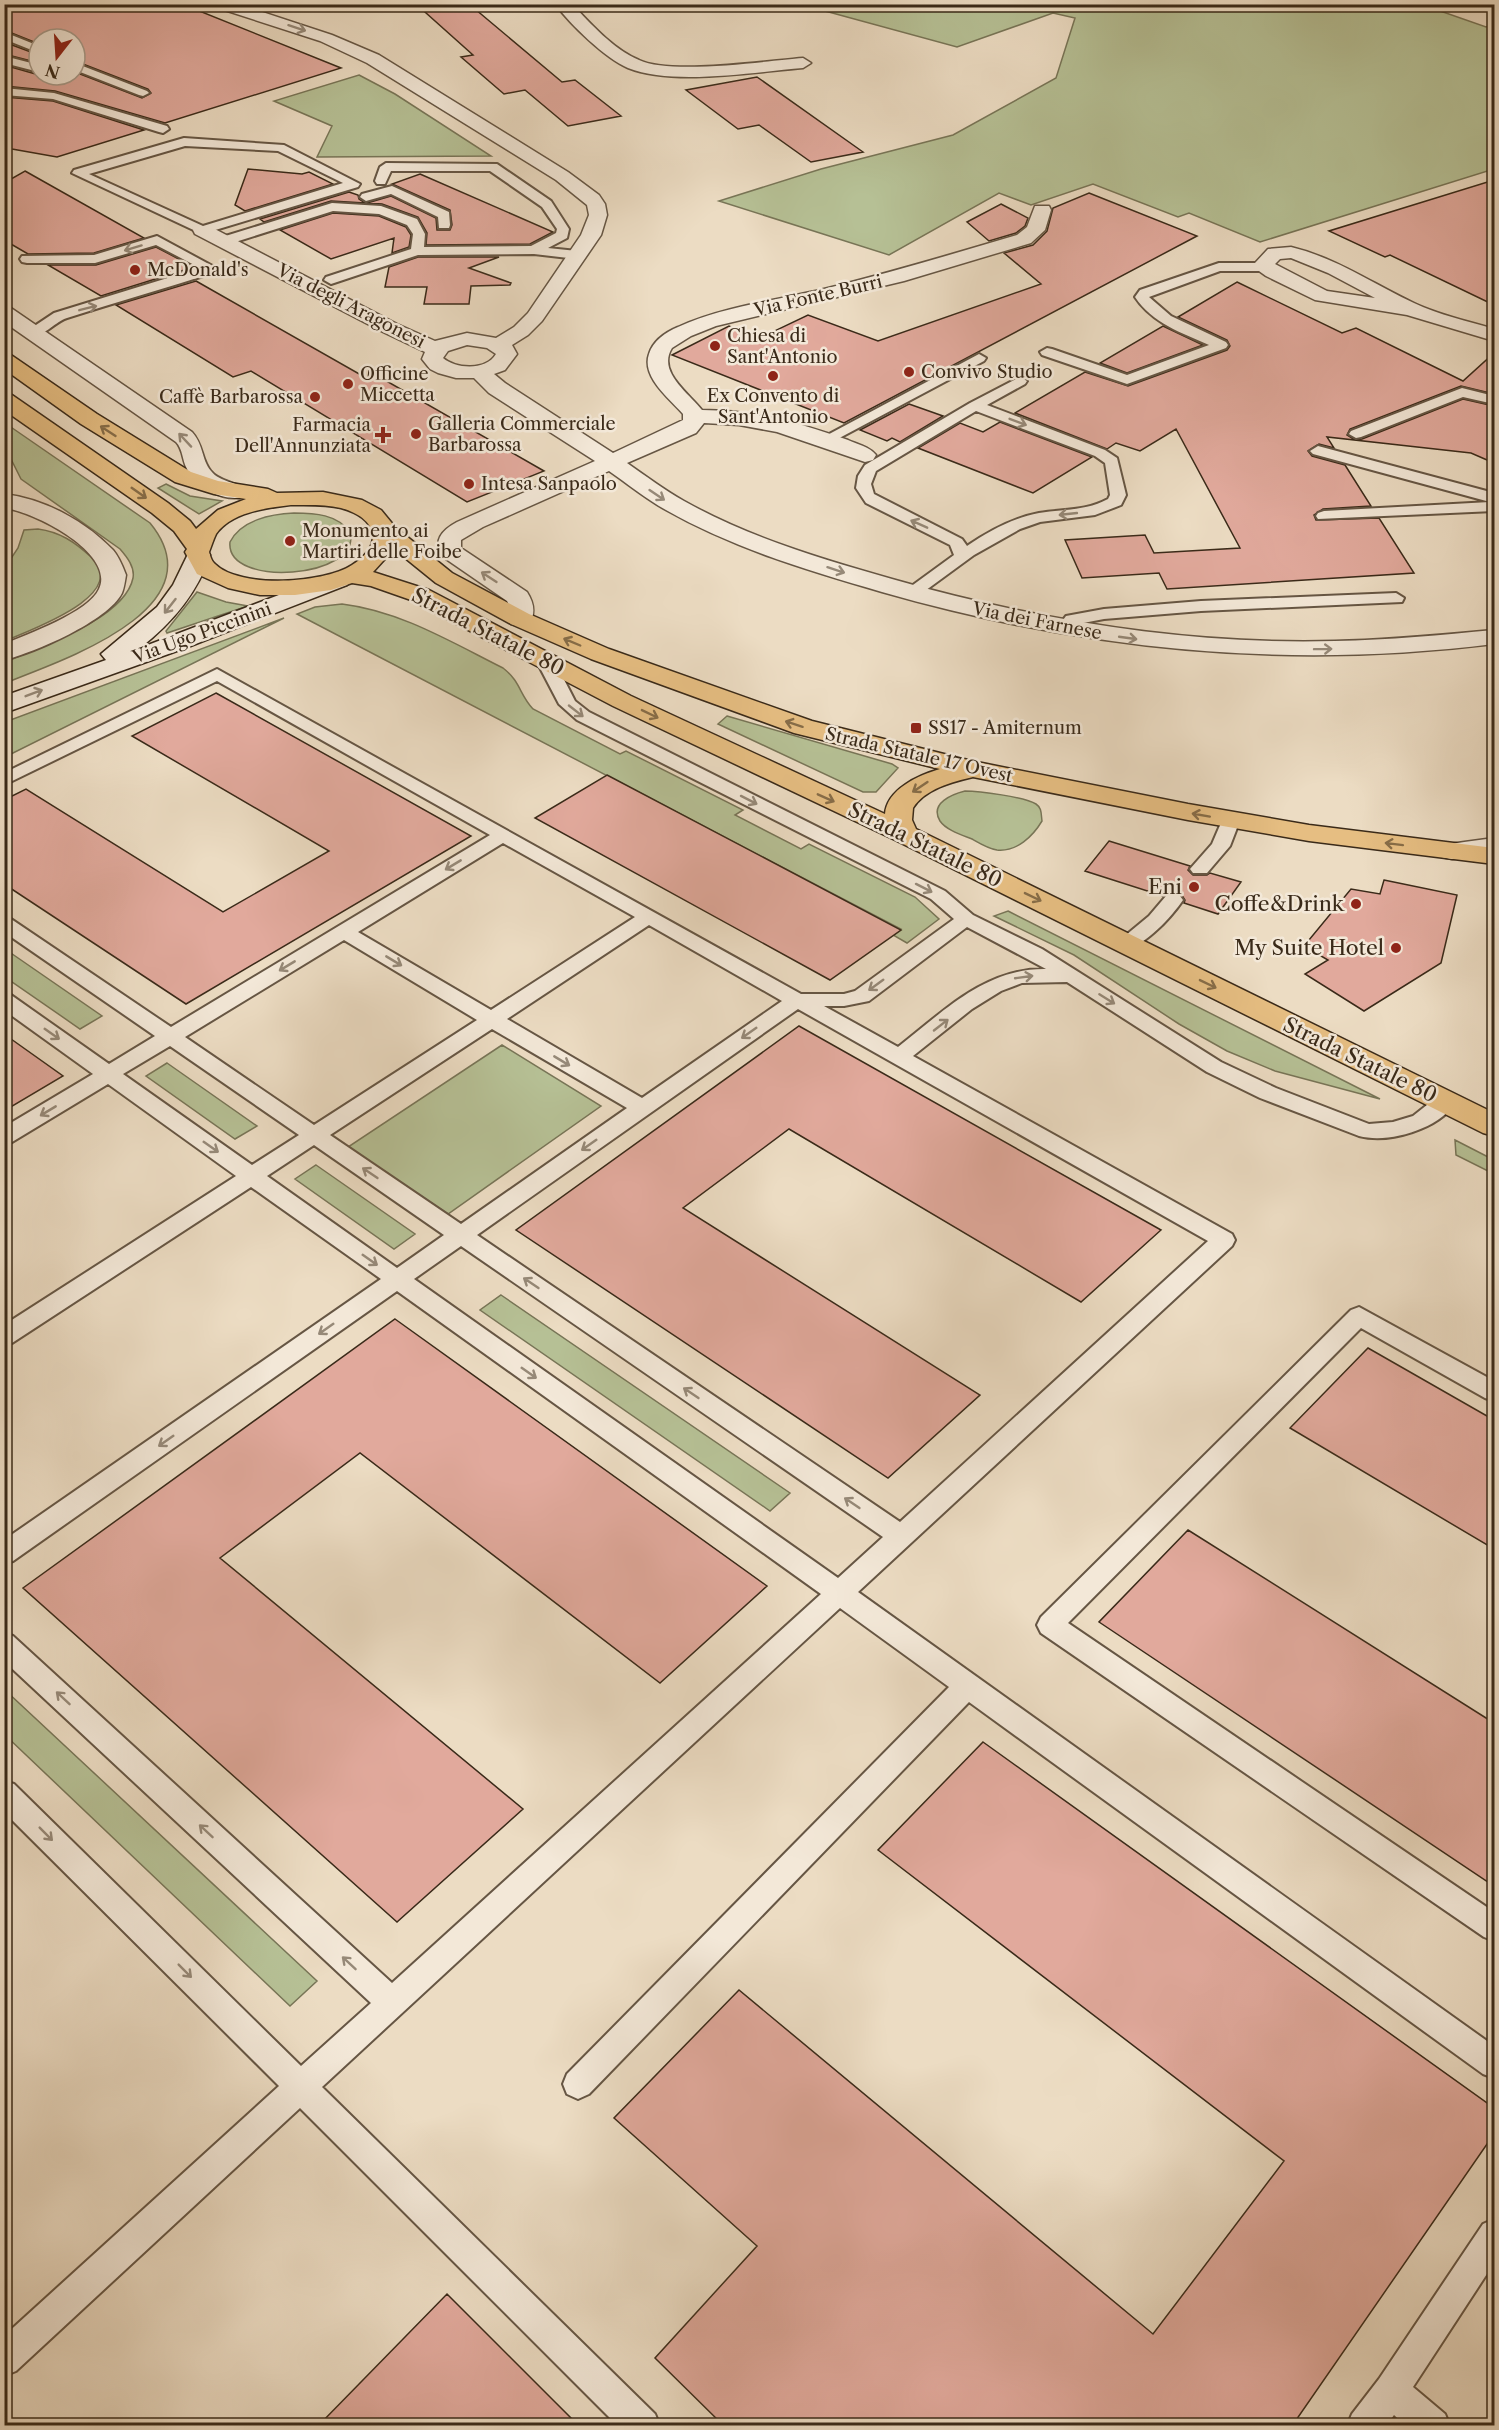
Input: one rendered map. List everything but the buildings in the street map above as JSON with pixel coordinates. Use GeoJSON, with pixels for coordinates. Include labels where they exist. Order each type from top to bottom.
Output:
{"type":"FeatureCollection","features":[{"type":"Feature","properties":{"kind":"main road"},"geometry":{"type":"LineString","coordinates":[[4,359],[157,462],[196,483],[236,492],[303,498]]}},
{"type":"Feature","properties":{"kind":"main road"},"geometry":{"type":"LineString","coordinates":[[4,400],[160,508],[182,526],[210,572],[227,581],[249,587],[288,590],[345,578],[368,566],[380,554],[385,542],[385,531]]}},
{"type":"Feature","properties":{"kind":"main road"},"geometry":{"type":"LineString","coordinates":[[198,552],[206,531],[226,515],[268,501],[303,498]]}},
{"type":"Feature","properties":{"kind":"main road","name":"Strada Statale 17 Ovest"},"geometry":{"type":"LineString","coordinates":[[303,498],[353,505],[374,516],[385,531],[444,578],[520,619],[616,660],[793,724],[972,769],[1231,820],[1494,856]]}},
{"type":"Feature","properties":{"kind":"main road","name":"Strada Statale 80"},"geometry":{"type":"LineString","coordinates":[[345,578],[376,580],[420,595],[546,662],[793,783],[905,834],[1494,1126]]}},
{"type":"Feature","properties":{"kind":"main road"},"geometry":{"type":"LineString","coordinates":[[905,834],[900,826],[899,815],[910,794],[922,784],[938,777],[972,769]]}},
{"type":"Feature","properties":{"kind":"street"},"geometry":{"type":"LineString","coordinates":[[221,4],[326,38],[387,67],[587,193],[596,204],[598,215],[594,229],[577,255],[527,325],[499,345]]}},
{"type":"Feature","properties":{"kind":"street"},"geometry":{"type":"LineString","coordinates":[[563,4],[589,30],[630,62],[646,69],[687,71],[803,63]]}},
{"type":"Feature","properties":{"kind":"street","name":"Via Fonte Burri"},"geometry":{"type":"LineString","coordinates":[[695,416],[669,386],[658,365],[660,348],[669,338],[709,322],[897,277],[1024,239],[1036,230],[1042,210]]}},
{"type":"Feature","properties":{"kind":"street","name":"Via degli Aragonesi"},"geometry":{"type":"LineString","coordinates":[[202,230],[390,328],[436,349]]}},
{"type":"Feature","properties":{"kind":"street"},"geometry":{"type":"LineString","coordinates":[[1408,309],[1359,280],[1308,257],[1277,254],[1266,258],[1266,267],[1322,296],[1408,309],[1491,332]]}},
{"type":"Feature","properties":{"kind":"street"},"geometry":{"type":"LineString","coordinates":[[4,312],[184,437],[192,446],[195,465],[202,477],[210,483],[236,492]]}},
{"type":"Feature","properties":{"kind":"street"},"geometry":{"type":"LineString","coordinates":[[467,339],[490,341],[499,345],[504,349],[504,360],[489,369],[465,372],[442,368],[432,359],[436,349],[444,344],[467,339]]}},
{"type":"Feature","properties":{"kind":"street"},"geometry":{"type":"LineString","coordinates":[[478,371],[497,388],[610,461]]}},
{"type":"Feature","properties":{"kind":"street"},"geometry":{"type":"LineString","coordinates":[[520,619],[522,607],[518,597],[449,550],[448,543],[452,535],[475,522],[610,461],[680,433],[692,425],[695,416],[745,419],[825,440],[865,455]]}},
{"type":"Feature","properties":{"kind":"street","name":"Via dei Farnese"},"geometry":{"type":"LineString","coordinates":[[610,461],[664,499],[708,522],[808,561],[984,612],[1065,628],[1171,643],[1266,649],[1385,646],[1494,637]]}},
{"type":"Feature","properties":{"kind":"street"},"geometry":{"type":"LineString","coordinates":[[4,501],[19,503],[45,513],[89,539],[108,556],[117,578],[111,593],[96,608],[74,621],[4,653]]}},
{"type":"Feature","properties":{"kind":"street","name":"Via Ugo Piccinini"},"geometry":{"type":"LineString","coordinates":[[63,682],[107,658],[151,627],[182,590],[198,552]]}},
{"type":"Feature","properties":{"kind":"street","name":"Via Ugo Piccinini"},"geometry":{"type":"LineString","coordinates":[[4,705],[179,642],[345,578]]}},
{"type":"Feature","properties":{"kind":"street"},"geometry":{"type":"LineString","coordinates":[[1452,851],[1494,846]]}},
{"type":"Feature","properties":{"kind":"lane"},"geometry":{"type":"LineString","coordinates":[[4,35],[27,45]]}},
{"type":"Feature","properties":{"kind":"lane"},"geometry":{"type":"LineString","coordinates":[[4,59],[27,66]]}},
{"type":"Feature","properties":{"kind":"lane"},"geometry":{"type":"LineString","coordinates":[[87,71],[143,93]]}},
{"type":"Feature","properties":{"kind":"lane"},"geometry":{"type":"LineString","coordinates":[[4,91],[54,96],[163,129]]}},
{"type":"Feature","properties":{"kind":"lane"},"geometry":{"type":"LineString","coordinates":[[184,142],[280,148],[354,184],[202,230],[78,173],[184,142]]}},
{"type":"Feature","properties":{"kind":"lane"},"geometry":{"type":"LineString","coordinates":[[381,182],[386,167],[493,167],[547,204],[563,229],[562,235],[534,250]]}},
{"type":"Feature","properties":{"kind":"lane"},"geometry":{"type":"LineString","coordinates":[[224,241],[392,190],[444,215],[444,225]]}},
{"type":"Feature","properties":{"kind":"lane"},"geometry":{"type":"LineString","coordinates":[[332,207],[381,210],[412,222],[419,234],[417,251]]}},
{"type":"Feature","properties":{"kind":"lane"},"geometry":{"type":"LineString","coordinates":[[27,259],[95,259],[157,240],[211,269],[59,316],[47,321],[35,332]]}},
{"type":"Feature","properties":{"kind":"lane"},"geometry":{"type":"LineString","coordinates":[[331,280],[417,251],[534,250],[577,255]]}},
{"type":"Feature","properties":{"kind":"lane"},"geometry":{"type":"LineString","coordinates":[[1047,352],[1127,380],[1221,345],[1162,316],[1148,306],[1142,297],[1145,293],[1220,267],[1266,267]]}},
{"type":"Feature","properties":{"kind":"lane"},"geometry":{"type":"LineString","coordinates":[[825,440],[979,358]]}},
{"type":"Feature","properties":{"kind":"lane"},"geometry":{"type":"LineString","coordinates":[[962,557],[962,550],[950,539],[875,504],[867,496],[863,483],[867,471],[879,461],[1020,381]]}},
{"type":"Feature","properties":{"kind":"lane"},"geometry":{"type":"LineString","coordinates":[[1356,434],[1462,392],[1494,400]]}},
{"type":"Feature","properties":{"kind":"lane"},"geometry":{"type":"LineString","coordinates":[[912,593],[962,557],[1019,524],[1046,516],[1104,508],[1118,498],[1115,466],[1108,457],[975,406]]}},
{"type":"Feature","properties":{"kind":"lane"},"geometry":{"type":"LineString","coordinates":[[1318,451],[1494,498]]}},
{"type":"Feature","properties":{"kind":"lane"},"geometry":{"type":"LineString","coordinates":[[1324,516],[1494,506]]}},
{"type":"Feature","properties":{"kind":"lane"},"geometry":{"type":"LineString","coordinates":[[1065,628],[1071,620],[1080,617],[1125,612],[1201,606],[1396,598]]}},
{"type":"Feature","properties":{"kind":"lane"},"geometry":{"type":"LineString","coordinates":[[546,662],[568,704],[583,716],[938,895],[966,919],[1035,953],[1214,1067],[1269,1093],[1366,1131],[1394,1129],[1421,1121],[1445,1102]]}},
{"type":"Feature","properties":{"kind":"lane"},"geometry":{"type":"LineString","coordinates":[[4,780],[217,674],[1224,1240],[4,2359]]}},
{"type":"Feature","properties":{"kind":"lane"},"geometry":{"type":"LineString","coordinates":[[1200,869],[1221,846],[1231,820]]}},
{"type":"Feature","properties":{"kind":"lane"},"geometry":{"type":"LineString","coordinates":[[4,1137],[503,835]]}},
{"type":"Feature","properties":{"kind":"lane"},"geometry":{"type":"LineString","coordinates":[[1127,944],[1156,920],[1173,900]]}},
{"type":"Feature","properties":{"kind":"lane"},"geometry":{"type":"LineString","coordinates":[[4,1336],[649,917]]}},
{"type":"Feature","properties":{"kind":"lane"},"geometry":{"type":"LineString","coordinates":[[4,1554],[797,1000],[844,1000],[862,996],[966,919]]}},
{"type":"Feature","properties":{"kind":"lane"},"geometry":{"type":"LineString","coordinates":[[4,923],[901,1536]]}},
{"type":"Feature","properties":{"kind":"lane"},"geometry":{"type":"LineString","coordinates":[[344,932],[642,1108]]}},
{"type":"Feature","properties":{"kind":"lane"},"geometry":{"type":"LineString","coordinates":[[900,1058],[983,992],[1010,979],[1039,975],[1068,976]]}},
{"type":"Feature","properties":{"kind":"lane"},"geometry":{"type":"LineString","coordinates":[[4,1000],[968,1685],[1494,2064]]}},
{"type":"Feature","properties":{"kind":"lane"},"geometry":{"type":"LineString","coordinates":[[1494,1392],[1359,1316],[1050,1625],[1494,1928]]}},
{"type":"Feature","properties":{"kind":"lane"},"geometry":{"type":"LineString","coordinates":[[4,1644],[392,2003]]}},
{"type":"Feature","properties":{"kind":"lane"},"geometry":{"type":"LineString","coordinates":[[578,2084],[968,1685]]}},
{"type":"Feature","properties":{"kind":"lane"},"geometry":{"type":"LineString","coordinates":[[4,1793],[643,2426]]}},
{"type":"Feature","properties":{"kind":"lane"},"geometry":{"type":"LineString","coordinates":[[1364,2426],[1391,2391],[1494,2235]]}},
{"type":"Feature","properties":{"kind":"lane"},"geometry":{"type":"LineString","coordinates":[[1391,2391],[1433,2426]]}},
{"type":"Feature","properties":{"kind":"green space"},"geometry":{"type":"Polygon","coordinates":[[[803,5],[1423,5],[1486,27],[1494,24],[1494,169],[1260,242],[1189,213],[1178,217],[1093,184],[1031,205],[999,193],[889,255],[719,201],[821,169],[953,135],[1056,78],[1075,18],[1053,13],[957,47],[803,5]]]}},
{"type":"Feature","properties":{"kind":"green space"},"geometry":{"type":"Polygon","coordinates":[[[359,75],[395,94],[491,156],[317,157],[332,126],[274,101],[359,75]]]}},
{"type":"Feature","properties":{"kind":"green space"},"geometry":{"type":"Polygon","coordinates":[[[5,423],[150,523],[166,553],[165,581],[150,605],[126,626],[95,645],[5,683],[4,663],[58,640],[98,619],[127,593],[133,578],[133,570],[120,549],[21,479],[5,447],[5,423]]]}},
{"type":"Feature","properties":{"kind":"green space"},"geometry":{"type":"Polygon","coordinates":[[[166,484],[190,496],[222,501],[199,514],[158,488],[166,484]]]}},
{"type":"Feature","properties":{"kind":"green space"},"geometry":{"type":"Polygon","coordinates":[[[294,513],[317,514],[339,522],[350,533],[348,548],[336,560],[316,568],[293,572],[269,572],[248,567],[234,557],[230,542],[241,528],[267,517],[294,513]]]}},
{"type":"Feature","properties":{"kind":"green space"},"geometry":{"type":"Polygon","coordinates":[[[38,529],[67,539],[91,557],[100,571],[98,585],[88,597],[54,620],[5,641],[4,569],[18,548],[24,530],[38,529]]]}},
{"type":"Feature","properties":{"kind":"green space"},"geometry":{"type":"Polygon","coordinates":[[[197,592],[226,602],[248,606],[167,633],[166,631],[197,592]]]}},
{"type":"Feature","properties":{"kind":"green space"},"geometry":{"type":"Polygon","coordinates":[[[342,604],[405,620],[503,668],[513,678],[533,709],[620,754],[626,751],[743,810],[735,815],[801,849],[809,844],[915,897],[939,919],[907,943],[893,935],[901,929],[297,614],[315,607],[342,604]]]}},
{"type":"Feature","properties":{"kind":"green space"},"geometry":{"type":"Polygon","coordinates":[[[284,618],[5,757],[5,722],[284,618]]]}},
{"type":"Feature","properties":{"kind":"green space"},"geometry":{"type":"Polygon","coordinates":[[[727,716],[892,764],[898,768],[876,792],[863,792],[718,724],[727,716]]]}},
{"type":"Feature","properties":{"kind":"green space"},"geometry":{"type":"Polygon","coordinates":[[[965,791],[1030,801],[1039,807],[1042,821],[1034,832],[1018,846],[997,850],[984,846],[950,830],[937,815],[940,804],[944,800],[965,791]]]}},
{"type":"Feature","properties":{"kind":"green space"},"geometry":{"type":"Polygon","coordinates":[[[1008,911],[1380,1099],[1275,1071],[1227,1051],[1179,1024],[1074,955],[994,916],[1008,911]]]}},
{"type":"Feature","properties":{"kind":"green space"},"geometry":{"type":"Polygon","coordinates":[[[5,949],[102,1016],[80,1029],[5,977],[5,949]]]}},
{"type":"Feature","properties":{"kind":"green space"},"geometry":{"type":"Polygon","coordinates":[[[502,1045],[601,1106],[448,1214],[348,1147],[502,1045]]]}},
{"type":"Feature","properties":{"kind":"green space"},"geometry":{"type":"Polygon","coordinates":[[[167,1063],[257,1126],[235,1139],[146,1076],[167,1063]]]}},
{"type":"Feature","properties":{"kind":"green space"},"geometry":{"type":"Polygon","coordinates":[[[1455,1140],[1494,1160],[1494,1174],[1456,1155],[1455,1140]]]}},
{"type":"Feature","properties":{"kind":"green space"},"geometry":{"type":"Polygon","coordinates":[[[316,1165],[415,1234],[394,1249],[295,1179],[316,1165]]]}},
{"type":"Feature","properties":{"kind":"green space"},"geometry":{"type":"Polygon","coordinates":[[[501,1295],[790,1493],[770,1511],[480,1310],[501,1295]]]}},
{"type":"Feature","properties":{"kind":"green space"},"geometry":{"type":"Polygon","coordinates":[[[5,1690],[317,1981],[290,2006],[5,1735],[5,1690]]]}},
{"type":"Feature","properties":{"kind":"place","name":"McDonald's"},"geometry":{"type":"Point","coordinates":[135,270]}},
{"type":"Feature","properties":{"kind":"place","name":"Chiesa di Sant'Antonio"},"geometry":{"type":"Point","coordinates":[715,346]}},
{"type":"Feature","properties":{"kind":"place","name":"Convivo Studio"},"geometry":{"type":"Point","coordinates":[909,372]}},
{"type":"Feature","properties":{"kind":"place","name":"Ex Convento di Sant'Antonio"},"geometry":{"type":"Point","coordinates":[773,376]}},
{"type":"Feature","properties":{"kind":"place","name":"Officine Miccetta"},"geometry":{"type":"Point","coordinates":[348,384]}},
{"type":"Feature","properties":{"kind":"place","name":"Caffè Barbarossa"},"geometry":{"type":"Point","coordinates":[315,397]}},
{"type":"Feature","properties":{"kind":"place","name":"Galleria Commerciale Barbarossa"},"geometry":{"type":"Point","coordinates":[416,434]}},
{"type":"Feature","properties":{"kind":"place","name":"Farmacia Dell'Annunziata"},"geometry":{"type":"Point","coordinates":[383,435]}},
{"type":"Feature","properties":{"kind":"place","name":"Intesa Sanpaolo"},"geometry":{"type":"Point","coordinates":[469,484]}},
{"type":"Feature","properties":{"kind":"place","name":"Monumento ai Martiri delle Foibe"},"geometry":{"type":"Point","coordinates":[290,541]}},
{"type":"Feature","properties":{"kind":"place","name":"SS17 - Amiternum"},"geometry":{"type":"Point","coordinates":[916,728]}},
{"type":"Feature","properties":{"kind":"place","name":"Eni"},"geometry":{"type":"Point","coordinates":[1194,887]}},
{"type":"Feature","properties":{"kind":"place","name":"Coffe&Drink"},"geometry":{"type":"Point","coordinates":[1356,904]}},
{"type":"Feature","properties":{"kind":"place","name":"My Suite Hotel"},"geometry":{"type":"Point","coordinates":[1396,948]}}]}
